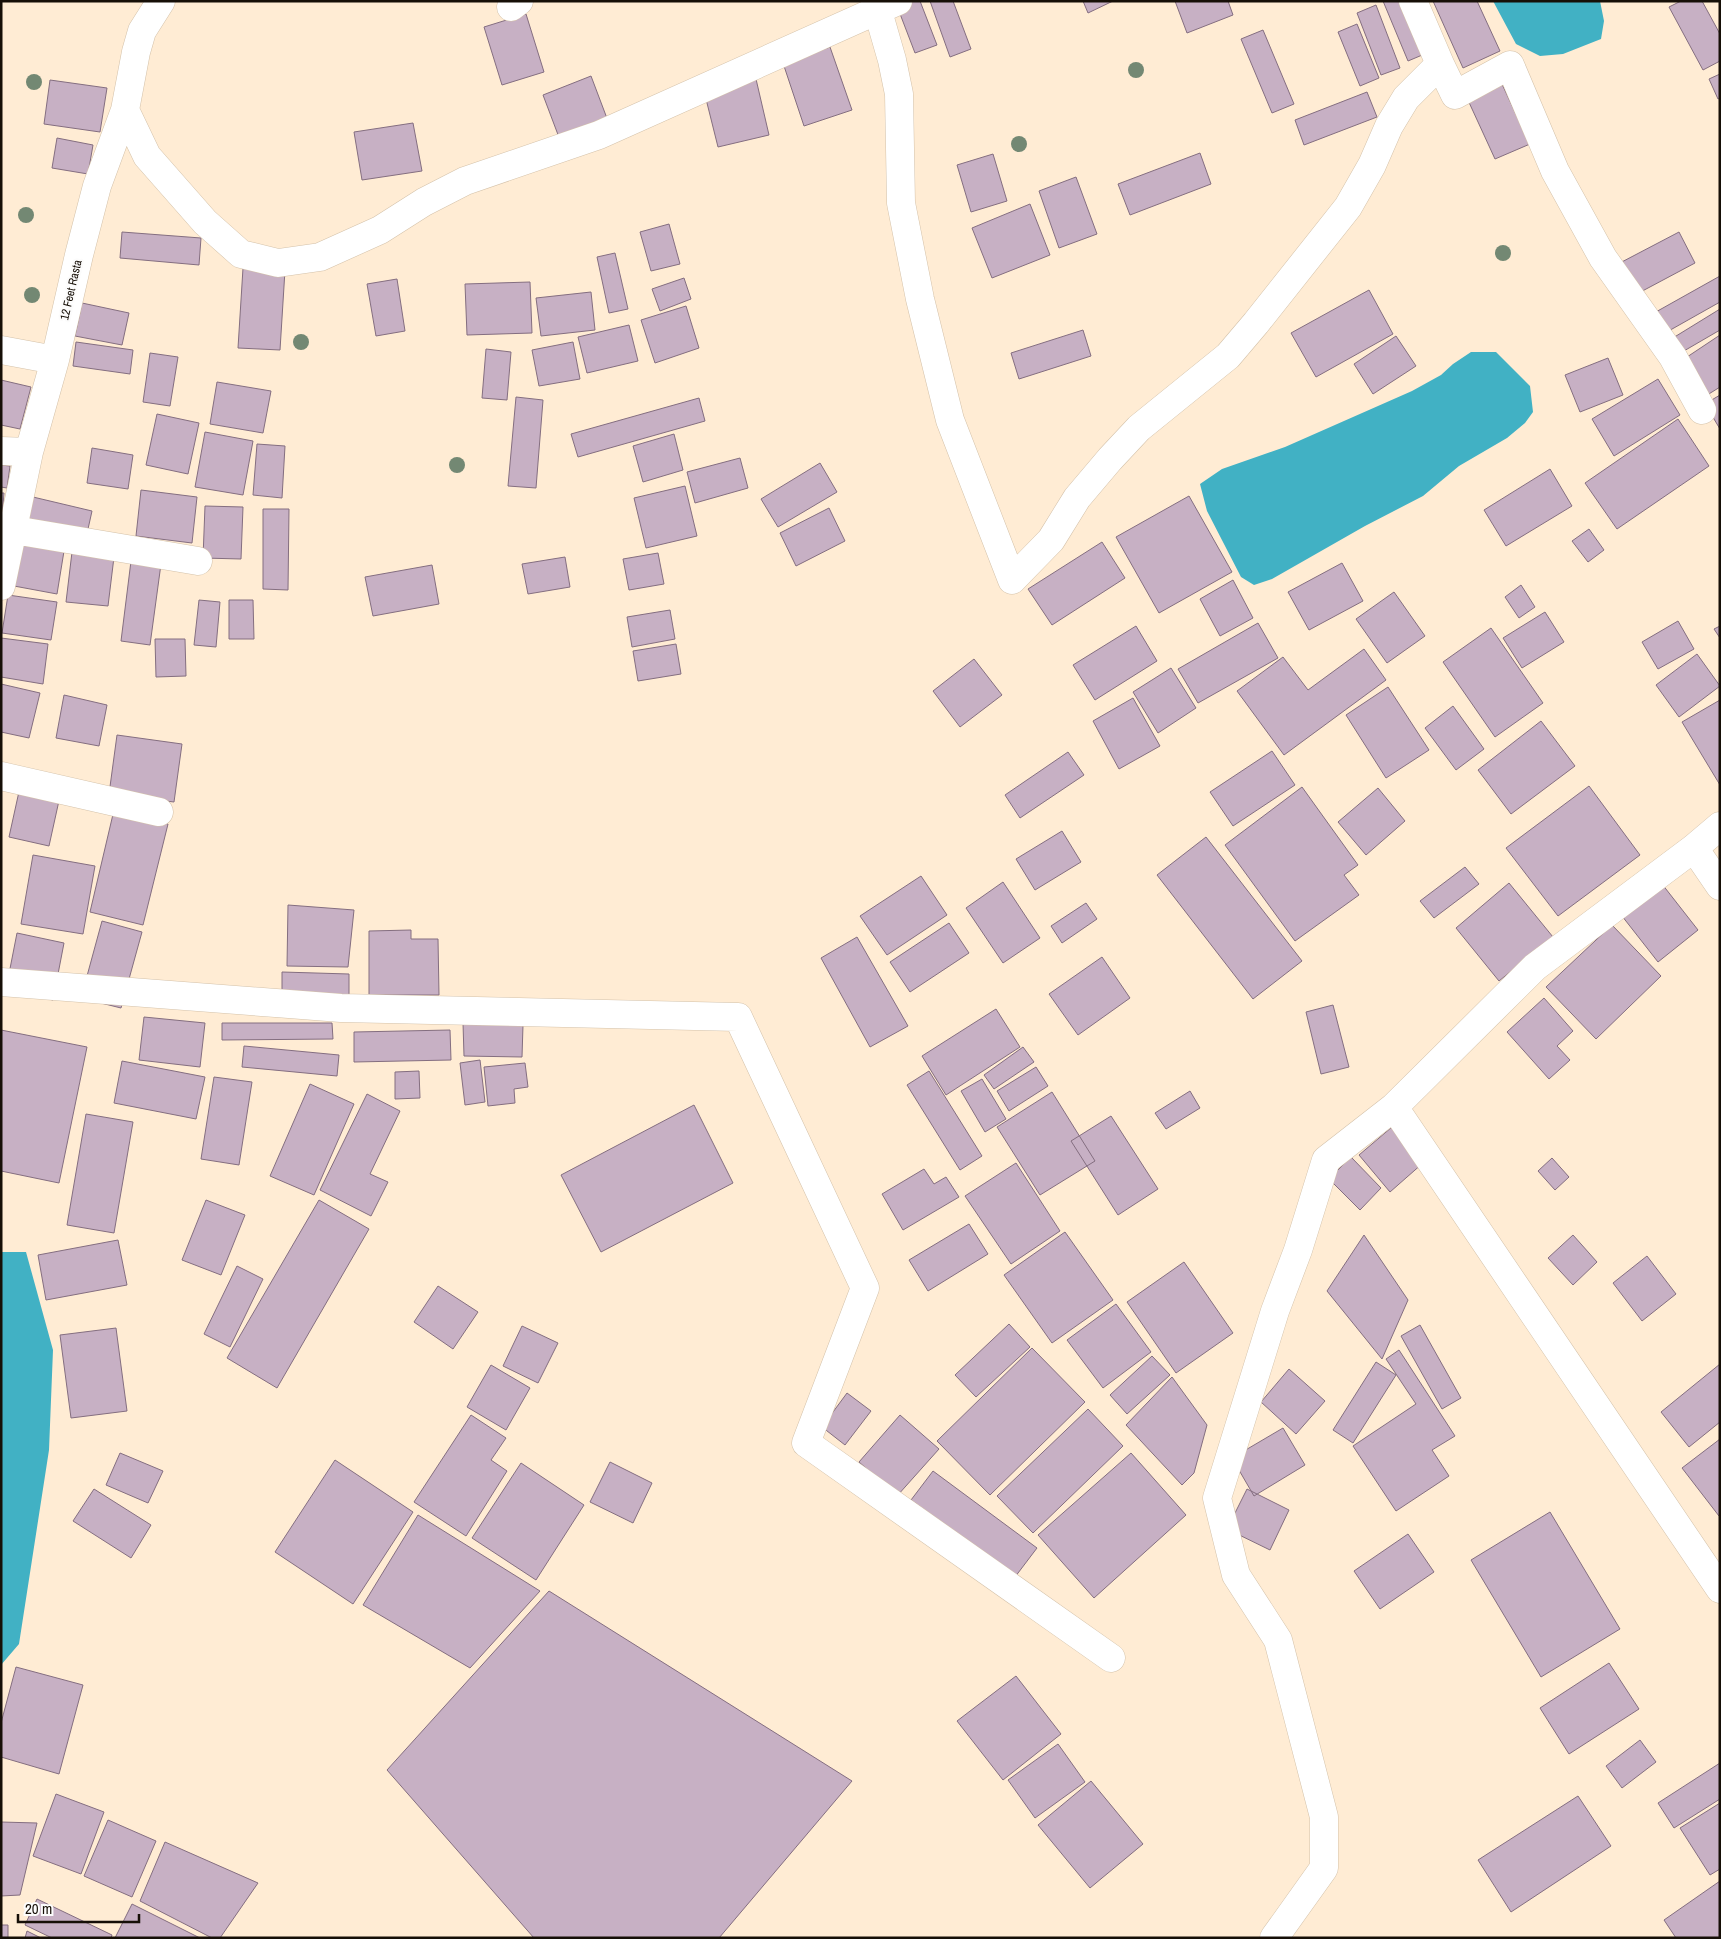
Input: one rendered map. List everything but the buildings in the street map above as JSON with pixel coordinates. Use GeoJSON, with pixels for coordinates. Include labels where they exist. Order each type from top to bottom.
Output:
{"type":"FeatureCollection","features":[{"type":"Feature","properties":{"kind":"street","name":"12 Feet Rasta"},"geometry":{"type":"LineString","coordinates":[[1,586],[29,452],[55,360],[78,255],[97,186],[124,110],[142,31],[161,1]]}},
{"type":"Feature","properties":{"kind":"street"},"geometry":{"type":"LineString","coordinates":[[1413,1],[1455,95],[1510,66],[1555,171],[1603,258],[1673,357],[1702,410]]}},
{"type":"Feature","properties":{"kind":"street"},"geometry":{"type":"LineString","coordinates":[[124,110],[147,156],[205,222],[241,254],[278,263],[320,256],[380,230],[424,202],[465,181],[599,135],[884,4],[899,94],[901,203],[920,299],[950,420],[1012,580],[1051,540],[1077,498],[1139,428],[1228,356],[1256,323],[1348,207],[1372,165],[1389,126],[1406,98],[1440,64]]}},
{"type":"Feature","properties":{"kind":"street"},"geometry":{"type":"LineString","coordinates":[[1,350],[55,360]]}},
{"type":"Feature","properties":{"kind":"street"},"geometry":{"type":"LineString","coordinates":[[1,451],[29,452]]}},
{"type":"Feature","properties":{"kind":"street"},"geometry":{"type":"LineString","coordinates":[[14,530],[198,561]]}},
{"type":"Feature","properties":{"kind":"street"},"geometry":{"type":"LineString","coordinates":[[1,776],[158,812]]}},
{"type":"Feature","properties":{"kind":"street"},"geometry":{"type":"LineString","coordinates":[[1274,1938],[1324,1868],[1324,1817],[1278,1640],[1236,1575],[1217,1498],[1275,1311],[1298,1250],[1326,1160],[1394,1107],[1534,967],[1694,848],[1720,826]]}},
{"type":"Feature","properties":{"kind":"street"},"geometry":{"type":"LineString","coordinates":[[1694,848],[1720,886]]}},
{"type":"Feature","properties":{"kind":"street"},"geometry":{"type":"LineString","coordinates":[[1,982],[342,1008],[738,1017],[865,1288],[806,1442],[1111,1658]]}},
{"type":"Feature","properties":{"kind":"street"},"geometry":{"type":"LineString","coordinates":[[1394,1107],[1720,1589]]}},
{"type":"Feature","properties":{"kind":"water"},"geometry":{"type":"Polygon","coordinates":[[[1493,1],[1600,1],[1604,21],[1601,39],[1563,54],[1540,56],[1516,44],[1493,1]]]}},
{"type":"Feature","properties":{"kind":"water"},"geometry":{"type":"Polygon","coordinates":[[[1471,352],[1496,352],[1530,386],[1533,412],[1525,423],[1507,438],[1459,466],[1423,496],[1365,526],[1272,579],[1254,585],[1241,577],[1207,511],[1200,484],[1222,469],[1285,447],[1412,391],[1441,375],[1471,352]]]}},
{"type":"Feature","properties":{"kind":"water"},"geometry":{"type":"Polygon","coordinates":[[[1,1252],[26,1252],[53,1350],[49,1450],[19,1644],[1,1665],[1,1252]]]}}]}
